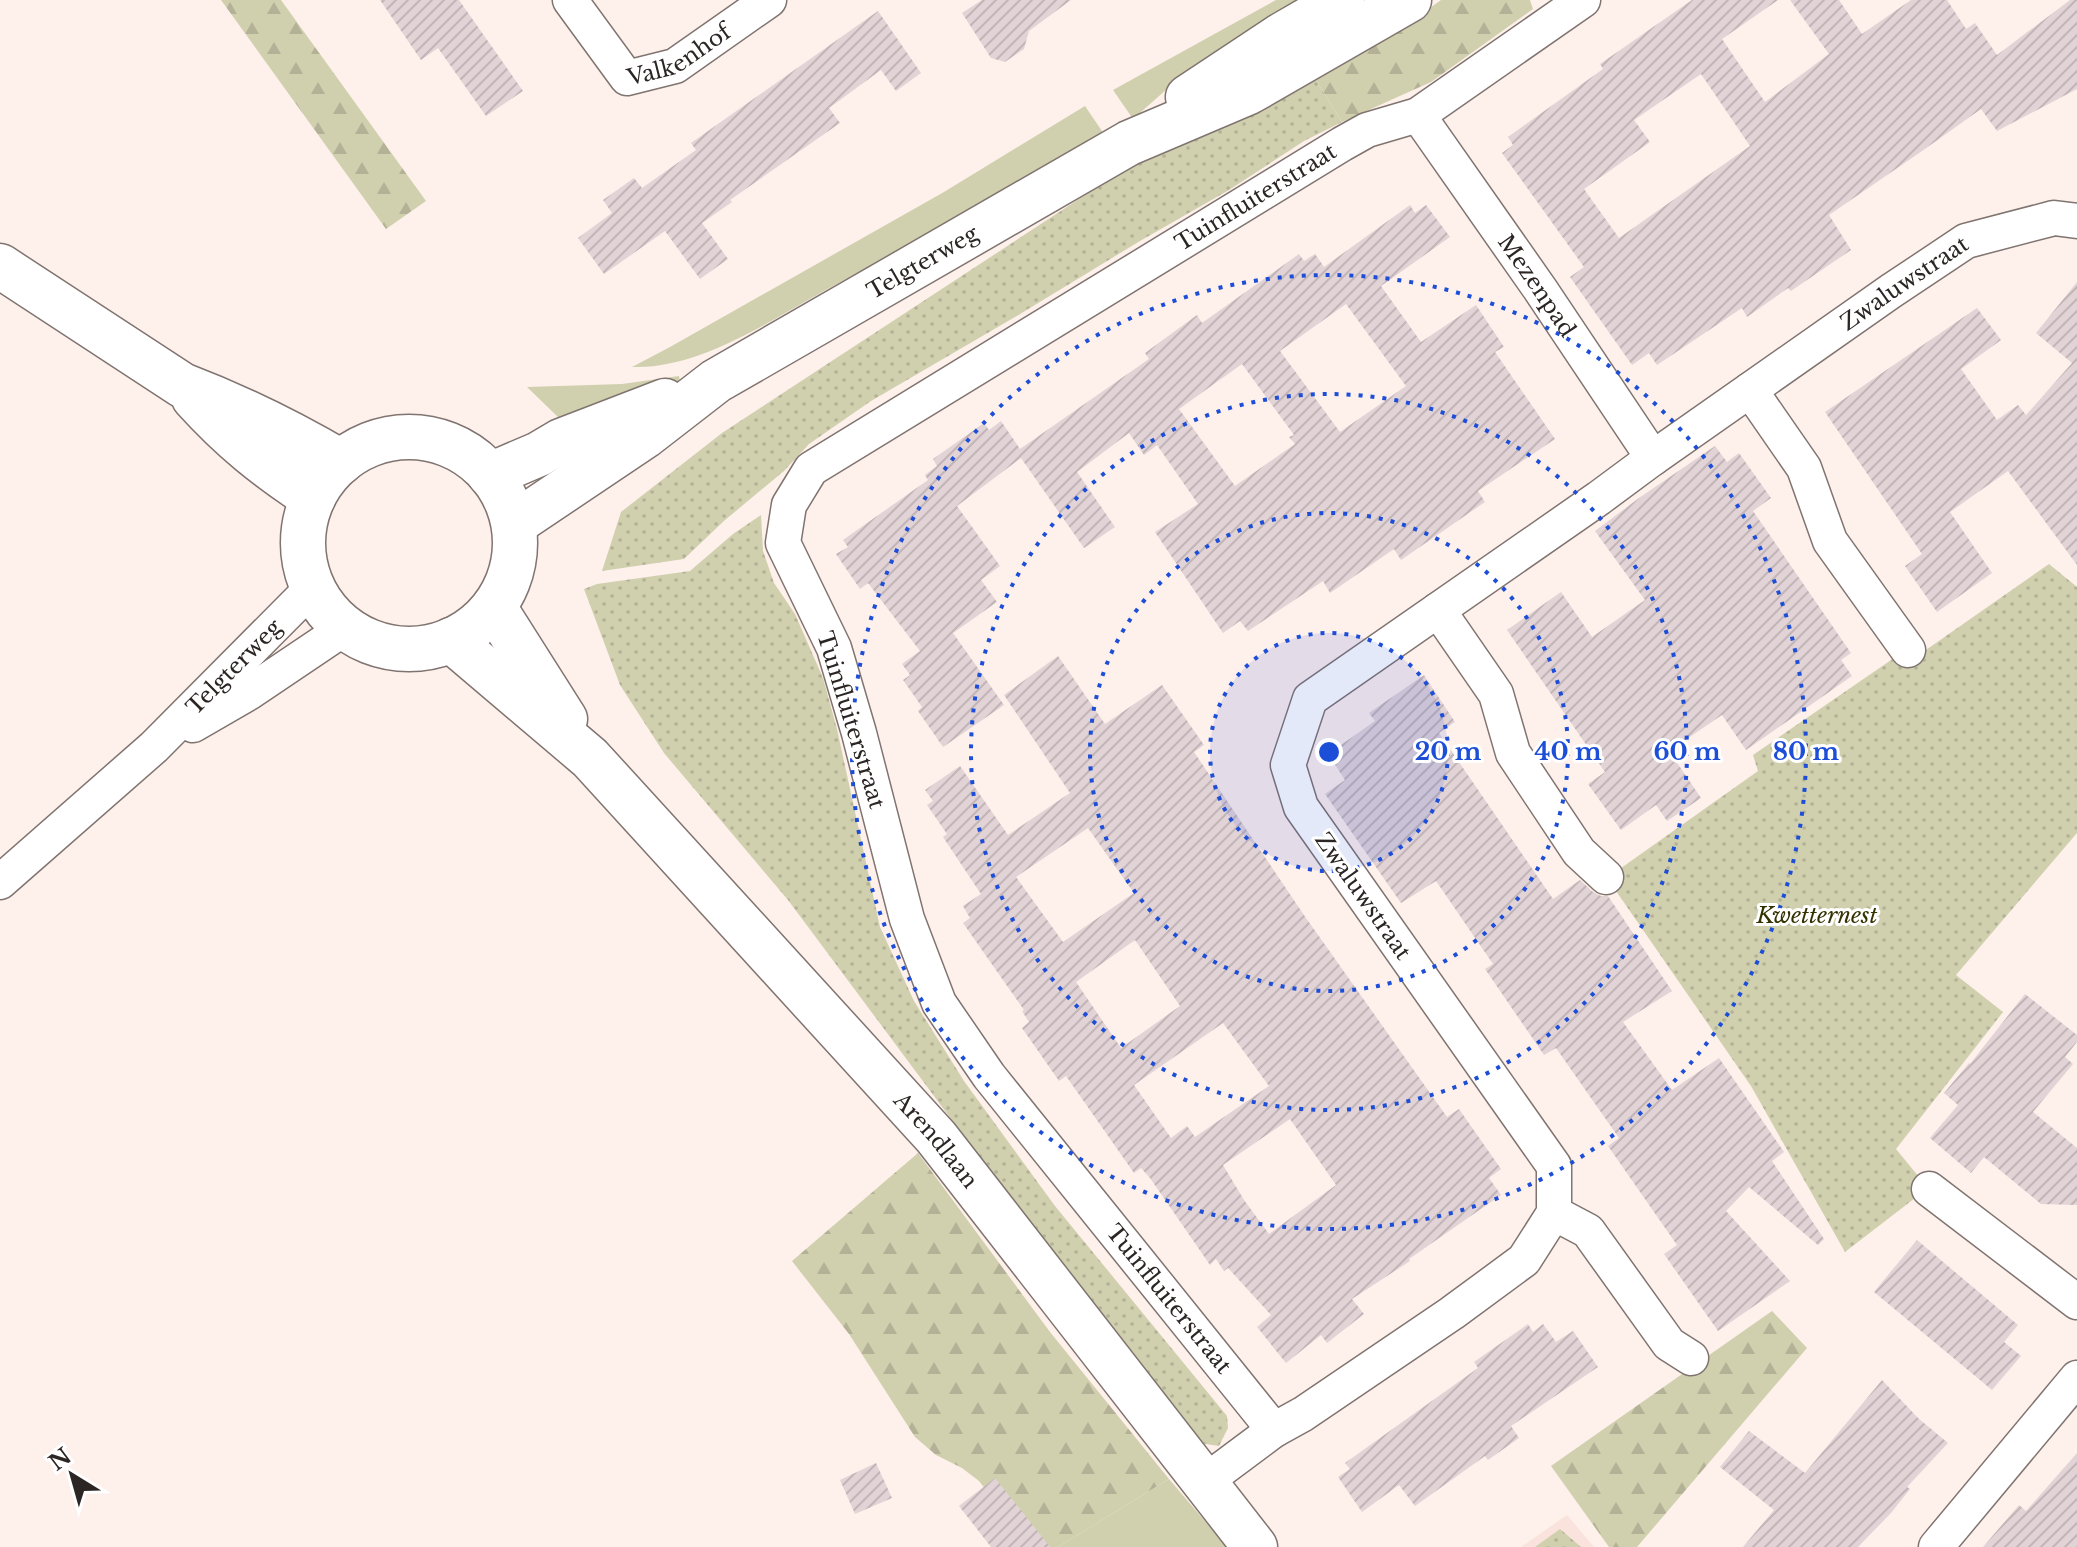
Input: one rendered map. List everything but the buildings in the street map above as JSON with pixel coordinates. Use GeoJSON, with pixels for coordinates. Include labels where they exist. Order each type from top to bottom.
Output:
{"type":"FeatureCollection","features":[{"type":"Feature","properties":{"kind":"street","name":"Valkenhof"},"geometry":{"type":"LineString","coordinates":[[570,0],[627,78],[675,66],[769,0]]}},
{"type":"Feature","properties":{"kind":"street","name":"Telgterweg"},"geometry":{"type":"LineString","coordinates":[[1129,143],[1198,89],[1342,0]]}},
{"type":"Feature","properties":{"kind":"street","name":"Telgterweg"},"geometry":{"type":"LineString","coordinates":[[514,524],[645,436],[716,381],[1129,143],[1249,92],[1409,0]]}},
{"type":"Feature","properties":{"kind":"street","name":"Tuinfluiterstraat"},"geometry":{"type":"LineString","coordinates":[[1274,1430],[989,1076],[939,1003],[907,919],[834,648],[783,543],[789,505],[811,469],[1342,144],[1367,130],[1418,115],[1583,0]]}},
{"type":"Feature","properties":{"kind":"street","name":"Mezenpad"},"geometry":{"type":"LineString","coordinates":[[1418,115],[1653,458]]}},
{"type":"Feature","properties":{"kind":"street","name":"Zwaluwstraat"},"geometry":{"type":"LineString","coordinates":[[1554,1213],[1554,1166],[1301,807],[1288,765],[1310,699],[1966,241],[2054,218],[2077,221]]}},
{"type":"Feature","properties":{"kind":"street"},"geometry":{"type":"LineString","coordinates":[[0,266],[182,385],[293,434],[341,462]]}},
{"type":"Feature","properties":{"kind":"street","name":"Telgterweg"},"geometry":{"type":"LineString","coordinates":[[490,475],[561,441],[716,381]]}},
{"type":"Feature","properties":{"kind":"street"},"geometry":{"type":"LineString","coordinates":[[182,385],[222,430],[266,467],[313,498]]}},
{"type":"Feature","properties":{"kind":"street"},"geometry":{"type":"LineString","coordinates":[[1750,390],[1804,468],[1830,541],[1908,650]]}},
{"type":"Feature","properties":{"kind":"street"},"geometry":{"type":"LineString","coordinates":[[417,437],[442,442],[465,453],[490,475],[501,489],[514,524],[513,563],[494,607],[473,627],[451,640],[427,647],[401,649],[376,644],[345,628],[317,597],[307,573],[303,548],[305,523],[313,498],[326,477],[341,462],[367,446],[391,438],[417,437]]}},
{"type":"Feature","properties":{"kind":"street","name":"Telgterweg"},"geometry":{"type":"LineString","coordinates":[[0,882],[154,747],[313,587]]}},
{"type":"Feature","properties":{"kind":"street","name":"Arendlaan"},"geometry":{"type":"LineString","coordinates":[[494,607],[590,758]]}},
{"type":"Feature","properties":{"kind":"street"},"geometry":{"type":"LineString","coordinates":[[1438,610],[1496,694],[1513,753],[1579,852],[1606,877]]}},
{"type":"Feature","properties":{"kind":"street","name":"Telgterweg"},"geometry":{"type":"LineString","coordinates":[[154,747],[250,692],[345,628]]}},
{"type":"Feature","properties":{"kind":"street","name":"Arendlaan"},"geometry":{"type":"LineString","coordinates":[[451,640],[590,758],[936,1137],[1255,1547]]}},
{"type":"Feature","properties":{"kind":"street"},"geometry":{"type":"LineString","coordinates":[[1929,1189],[2077,1302]]}},
{"type":"Feature","properties":{"kind":"street"},"geometry":{"type":"LineString","coordinates":[[1203,1483],[1274,1430],[1402,1347],[1524,1260],[1554,1213],[1588,1231],[1669,1344],[1691,1358]]}},
{"type":"Feature","properties":{"kind":"street"},"geometry":{"type":"LineString","coordinates":[[1936,1547],[2077,1378]]}},
{"type":"Feature","properties":{"kind":"shaded area"},"geometry":{"type":"Polygon","coordinates":[[[1567,1515],[1594,1547],[1521,1547],[1567,1515]]]}},
{"type":"Feature","properties":{"kind":"green space"},"geometry":{"type":"Polygon","coordinates":[[[221,0],[281,0],[426,201],[386,229],[221,0]]]}},
{"type":"Feature","properties":{"kind":"green space"},"geometry":{"type":"Polygon","coordinates":[[[1276,0],[1305,0],[1223,47],[1184,74],[1133,119],[1113,90],[1276,0]]]}},
{"type":"Feature","properties":{"kind":"green space"},"geometry":{"type":"Polygon","coordinates":[[[1441,0],[1530,0],[1533,9],[1431,82],[1342,122],[1315,79],[1441,0]]]}},
{"type":"Feature","properties":{"kind":"green space"},"geometry":{"type":"Polygon","coordinates":[[[1315,79],[1342,122],[1304,141],[1229,190],[871,401],[809,444],[784,471],[684,559],[602,571],[621,512],[722,433],[1131,165],[1315,79]]]}},
{"type":"Feature","properties":{"kind":"green space"},"geometry":{"type":"Polygon","coordinates":[[[1085,106],[1104,134],[736,340],[684,360],[658,366],[632,367],[944,192],[1085,106]]]}},
{"type":"Feature","properties":{"kind":"green space"},"geometry":{"type":"Polygon","coordinates":[[[679,376],[680,381],[566,428],[527,387],[622,384],[679,376]]]}},
{"type":"Feature","properties":{"kind":"green space"},"geometry":{"type":"Polygon","coordinates":[[[761,515],[763,551],[774,583],[795,614],[823,678],[880,927],[914,1001],[964,1081],[1055,1206],[1227,1416],[1228,1428],[1219,1446],[1199,1443],[1048,1249],[788,900],[664,753],[620,685],[584,589],[597,584],[690,571],[733,534],[761,515]]]}},
{"type":"Feature","properties":{"kind":"green space","name":"Kwetternest"},"geometry":{"type":"Polygon","coordinates":[[[2049,564],[2077,587],[2077,833],[1956,975],[2003,1012],[1896,1149],[1928,1188],[1845,1252],[1751,1086],[1607,878],[1758,771],[1753,755],[1894,658],[1923,652],[2049,564]]]}},
{"type":"Feature","properties":{"kind":"green space"},"geometry":{"type":"Polygon","coordinates":[[[918,1153],[1050,1332],[1169,1479],[1058,1547],[1047,1547],[994,1500],[979,1481],[936,1455],[915,1437],[849,1334],[792,1261],[918,1153]]]}},
{"type":"Feature","properties":{"kind":"green space"},"geometry":{"type":"Polygon","coordinates":[[[1772,1311],[1807,1348],[1637,1547],[1609,1547],[1551,1466],[1772,1311]]]}},
{"type":"Feature","properties":{"kind":"green space"},"geometry":{"type":"Polygon","coordinates":[[[1169,1479],[1227,1547],[1058,1547],[1169,1479]]]}},
{"type":"Feature","properties":{"kind":"green space"},"geometry":{"type":"Polygon","coordinates":[[[1560,1529],[1581,1547],[1535,1547],[1560,1529]]]}}]}
